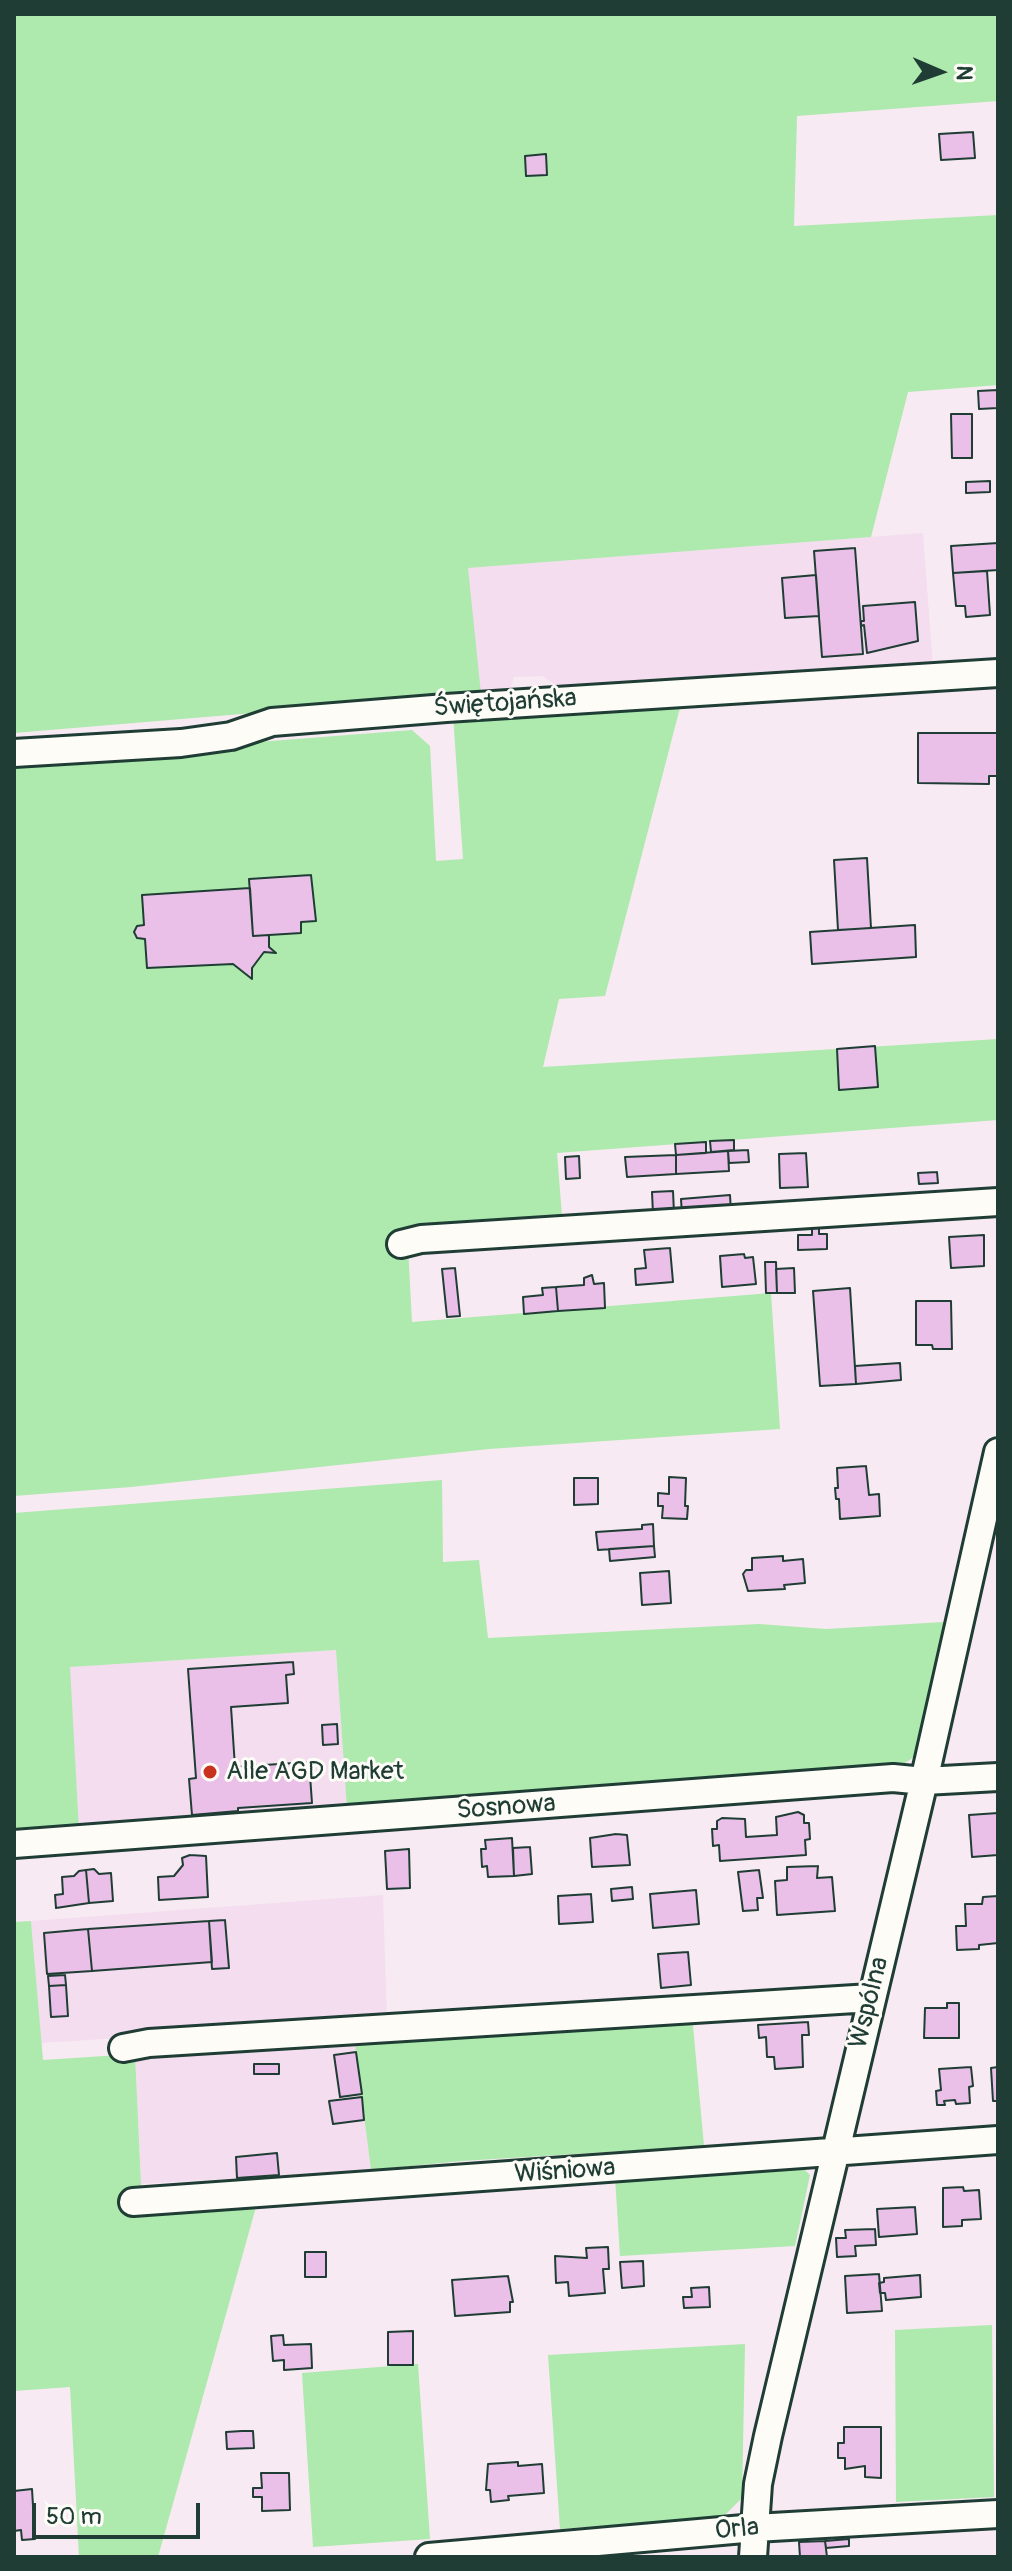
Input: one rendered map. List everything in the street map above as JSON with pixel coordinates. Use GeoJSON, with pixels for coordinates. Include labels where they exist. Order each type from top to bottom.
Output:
{"type":"FeatureCollection","features":[{"type":"Feature","properties":{"kind":"street","name":"Świętojańska"},"geometry":{"type":"LineString","coordinates":[[14,753],[181,743],[231,736],[272,722],[998,673]]}},
{"type":"Feature","properties":{"kind":"street"},"geometry":{"type":"LineString","coordinates":[[401,1244],[421,1239],[998,1202]]}},
{"type":"Feature","properties":{"kind":"street","name":"Wspólna"},"geometry":{"type":"LineString","coordinates":[[753,2557],[758,2484],[924,1781],[998,1452]]}},
{"type":"Feature","properties":{"kind":"street","name":"Sosnowa"},"geometry":{"type":"LineString","coordinates":[[14,1844],[893,1778],[924,1781],[998,1777]]}},
{"type":"Feature","properties":{"kind":"street"},"geometry":{"type":"LineString","coordinates":[[123,2048],[149,2043],[871,1998]]}},
{"type":"Feature","properties":{"kind":"street","name":"Wiśniowa"},"geometry":{"type":"LineString","coordinates":[[133,2202],[998,2140]]}},
{"type":"Feature","properties":{"kind":"street","name":"Orla"},"geometry":{"type":"LineString","coordinates":[[429,2557],[755,2528],[998,2514]]}},
{"type":"Feature","properties":{"kind":"shaded area"},"geometry":{"type":"Polygon","coordinates":[[[923,533],[933,668],[807,676],[800,670],[750,672],[749,678],[647,688],[646,681],[558,686],[542,676],[514,677],[510,689],[480,690],[467,568],[923,533]]]}},
{"type":"Feature","properties":{"kind":"shaded area","name":"Alle AGD Market"},"geometry":{"type":"Polygon","coordinates":[[[336,1650],[347,1809],[79,1830],[69,1667],[336,1650]]]}},
{"type":"Feature","properties":{"kind":"shaded area"},"geometry":{"type":"Polygon","coordinates":[[[383,1895],[387,2021],[41,2043],[31,1921],[383,1895]]]}},
{"type":"Feature","properties":{"kind":"shaded area"},"geometry":{"type":"Polygon","coordinates":[[[347,2037],[354,2037],[371,2170],[141,2184],[135,2054],[296,2041],[307,2050],[336,2047],[347,2037]]]}},
{"type":"Feature","properties":{"kind":"green space"},"geometry":{"type":"Polygon","coordinates":[[[14,14],[998,14],[998,101],[797,116],[794,226],[998,215],[998,385],[908,392],[871,537],[468,568],[481,694],[14,733],[14,14]]]}},
{"type":"Feature","properties":{"kind":"green space"},"geometry":{"type":"Polygon","coordinates":[[[682,700],[605,996],[559,999],[543,1067],[998,1039],[998,1120],[557,1153],[562,1216],[582,1215],[594,1222],[408,1247],[412,1322],[771,1293],[780,1429],[489,1449],[131,1487],[14,1496],[14,761],[412,730],[430,746],[436,861],[463,859],[453,715],[682,700]]]}},
{"type":"Feature","properties":{"kind":"green space"},"geometry":{"type":"Polygon","coordinates":[[[442,1480],[443,1562],[479,1560],[488,1638],[759,1624],[826,1629],[944,1622],[914,1757],[905,1763],[892,1765],[347,1809],[336,1650],[70,1667],[79,1830],[14,1832],[14,1513],[442,1480]]]}},
{"type":"Feature","properties":{"kind":"green space"},"geometry":{"type":"Polygon","coordinates":[[[31,1921],[43,2060],[135,2054],[141,2184],[154,2212],[256,2207],[158,2557],[79,2557],[70,2387],[14,2391],[14,1922],[31,1921]]]}},
{"type":"Feature","properties":{"kind":"green space"},"geometry":{"type":"Polygon","coordinates":[[[692,2015],[704,2146],[462,2161],[371,2170],[354,2037],[692,2015]]]}},
{"type":"Feature","properties":{"kind":"green space"},"geometry":{"type":"Polygon","coordinates":[[[799,2164],[810,2175],[795,2246],[620,2256],[615,2177],[799,2164]]]}},
{"type":"Feature","properties":{"kind":"green space"},"geometry":{"type":"Polygon","coordinates":[[[992,2325],[994,2497],[896,2502],[895,2330],[992,2325]]]}},
{"type":"Feature","properties":{"kind":"green space"},"geometry":{"type":"Polygon","coordinates":[[[745,2344],[742,2498],[723,2517],[560,2529],[548,2355],[745,2344]]]}},
{"type":"Feature","properties":{"kind":"green space"},"geometry":{"type":"Polygon","coordinates":[[[418,2364],[430,2539],[313,2547],[302,2373],[418,2364]]]}},
{"type":"Feature","properties":{"kind":"building"},"geometry":{"type":"Polygon","coordinates":[[[973,132],[975,158],[941,160],[939,134],[973,132]]]}},
{"type":"Feature","properties":{"kind":"building"},"geometry":{"type":"Polygon","coordinates":[[[546,154],[547,175],[526,176],[525,156],[546,154]]]}},
{"type":"Feature","properties":{"kind":"building"},"geometry":{"type":"Polygon","coordinates":[[[998,390],[998,408],[979,409],[978,391],[998,390]]]}},
{"type":"Feature","properties":{"kind":"building"},"geometry":{"type":"Polygon","coordinates":[[[951,414],[972,414],[972,458],[952,458],[951,414]]]}},
{"type":"Feature","properties":{"kind":"building"},"geometry":{"type":"Polygon","coordinates":[[[990,481],[990,492],[966,493],[966,482],[990,481]]]}},
{"type":"Feature","properties":{"kind":"building"},"geometry":{"type":"Polygon","coordinates":[[[998,543],[998,570],[953,573],[951,546],[998,543]]]}},
{"type":"Feature","properties":{"kind":"building"},"geometry":{"type":"Polygon","coordinates":[[[855,548],[863,654],[822,657],[814,551],[855,548]]]}},
{"type":"Feature","properties":{"kind":"building"},"geometry":{"type":"Polygon","coordinates":[[[987,571],[990,615],[966,617],[965,606],[956,606],[953,573],[987,571]]]}},
{"type":"Feature","properties":{"kind":"building"},"geometry":{"type":"Polygon","coordinates":[[[816,575],[819,616],[785,618],[782,578],[816,575]]]}},
{"type":"Feature","properties":{"kind":"building"},"geometry":{"type":"Polygon","coordinates":[[[915,602],[918,641],[867,653],[864,625],[861,626],[861,621],[864,621],[863,606],[915,602]]]}},
{"type":"Feature","properties":{"kind":"building"},"geometry":{"type":"Polygon","coordinates":[[[918,733],[998,733],[998,776],[989,776],[989,784],[918,783],[918,733]]]}},
{"type":"Feature","properties":{"kind":"building"},"geometry":{"type":"Polygon","coordinates":[[[867,858],[871,928],[838,930],[834,860],[867,858]]]}},
{"type":"Feature","properties":{"kind":"building"},"geometry":{"type":"Polygon","coordinates":[[[311,875],[316,921],[301,922],[301,933],[253,936],[249,879],[311,875]]]}},
{"type":"Feature","properties":{"kind":"building"},"geometry":{"type":"Polygon","coordinates":[[[250,888],[253,936],[269,935],[269,947],[276,953],[264,952],[252,968],[252,979],[233,964],[147,968],[145,939],[137,938],[134,932],[137,926],[144,925],[142,895],[250,888]]]}},
{"type":"Feature","properties":{"kind":"building"},"geometry":{"type":"Polygon","coordinates":[[[915,925],[916,957],[812,964],[810,932],[915,925]]]}},
{"type":"Feature","properties":{"kind":"building"},"geometry":{"type":"Polygon","coordinates":[[[875,1046],[878,1087],[839,1090],[837,1049],[875,1046]]]}},
{"type":"Feature","properties":{"kind":"building"},"geometry":{"type":"Polygon","coordinates":[[[734,1140],[734,1150],[711,1152],[710,1141],[734,1140]]]}},
{"type":"Feature","properties":{"kind":"building"},"geometry":{"type":"Polygon","coordinates":[[[706,1142],[706,1153],[676,1155],[675,1144],[706,1142]]]}},
{"type":"Feature","properties":{"kind":"building"},"geometry":{"type":"Polygon","coordinates":[[[748,1150],[749,1162],[729,1163],[728,1151],[748,1150]]]}},
{"type":"Feature","properties":{"kind":"building"},"geometry":{"type":"Polygon","coordinates":[[[728,1151],[729,1171],[676,1174],[676,1155],[728,1151]]]}},
{"type":"Feature","properties":{"kind":"building"},"geometry":{"type":"Polygon","coordinates":[[[806,1153],[808,1187],[780,1188],[779,1154],[806,1153]]]}},
{"type":"Feature","properties":{"kind":"building"},"geometry":{"type":"Polygon","coordinates":[[[676,1155],[676,1174],[627,1177],[625,1157],[676,1155]]]}},
{"type":"Feature","properties":{"kind":"building"},"geometry":{"type":"Polygon","coordinates":[[[579,1156],[580,1178],[566,1179],[565,1157],[579,1156]]]}},
{"type":"Feature","properties":{"kind":"building"},"geometry":{"type":"Polygon","coordinates":[[[937,1172],[938,1183],[919,1184],[918,1173],[937,1172]]]}},
{"type":"Feature","properties":{"kind":"building"},"geometry":{"type":"Polygon","coordinates":[[[673,1191],[674,1213],[653,1214],[652,1192],[673,1191]]]}},
{"type":"Feature","properties":{"kind":"building"},"geometry":{"type":"Polygon","coordinates":[[[730,1195],[731,1212],[682,1215],[681,1199],[730,1195]]]}},
{"type":"Feature","properties":{"kind":"building"},"geometry":{"type":"Polygon","coordinates":[[[812,1227],[819,1227],[819,1234],[827,1234],[827,1249],[798,1250],[798,1235],[812,1235],[812,1227]]]}},
{"type":"Feature","properties":{"kind":"building"},"geometry":{"type":"Polygon","coordinates":[[[984,1235],[984,1266],[951,1268],[949,1237],[984,1235]]]}},
{"type":"Feature","properties":{"kind":"building"},"geometry":{"type":"Polygon","coordinates":[[[670,1248],[673,1282],[636,1285],[635,1269],[646,1268],[644,1250],[670,1248]]]}},
{"type":"Feature","properties":{"kind":"building"},"geometry":{"type":"Polygon","coordinates":[[[744,1254],[745,1258],[753,1257],[756,1284],[722,1287],[720,1256],[744,1254]]]}},
{"type":"Feature","properties":{"kind":"building"},"geometry":{"type":"Polygon","coordinates":[[[765,1262],[776,1262],[777,1293],[766,1293],[765,1262]]]}},
{"type":"Feature","properties":{"kind":"building"},"geometry":{"type":"Polygon","coordinates":[[[455,1268],[460,1316],[447,1317],[442,1269],[455,1268]]]}},
{"type":"Feature","properties":{"kind":"building"},"geometry":{"type":"Polygon","coordinates":[[[794,1268],[795,1293],[777,1293],[776,1269],[794,1268]]]}},
{"type":"Feature","properties":{"kind":"building"},"geometry":{"type":"Polygon","coordinates":[[[592,1275],[594,1284],[604,1283],[605,1308],[558,1311],[556,1287],[584,1285],[584,1278],[592,1275]]]}},
{"type":"Feature","properties":{"kind":"building"},"geometry":{"type":"Polygon","coordinates":[[[556,1287],[558,1311],[524,1314],[523,1297],[543,1295],[542,1288],[556,1287]]]}},
{"type":"Feature","properties":{"kind":"building"},"geometry":{"type":"Polygon","coordinates":[[[850,1288],[856,1384],[820,1386],[813,1291],[850,1288]]]}},
{"type":"Feature","properties":{"kind":"building"},"geometry":{"type":"Polygon","coordinates":[[[916,1301],[951,1301],[952,1349],[916,1345],[916,1301]]]}},
{"type":"Feature","properties":{"kind":"building"},"geometry":{"type":"Polygon","coordinates":[[[900,1363],[901,1380],[856,1384],[855,1366],[900,1363]]]}},
{"type":"Feature","properties":{"kind":"building"},"geometry":{"type":"Polygon","coordinates":[[[866,1466],[869,1495],[879,1494],[880,1516],[840,1519],[835,1488],[838,1488],[837,1468],[866,1466]]]}},
{"type":"Feature","properties":{"kind":"building"},"geometry":{"type":"Polygon","coordinates":[[[669,1477],[686,1478],[687,1519],[662,1518],[663,1506],[658,1506],[658,1493],[669,1494],[669,1477]]]}},
{"type":"Feature","properties":{"kind":"building"},"geometry":{"type":"Polygon","coordinates":[[[574,1478],[598,1478],[598,1504],[574,1505],[574,1478]]]}},
{"type":"Feature","properties":{"kind":"building"},"geometry":{"type":"Polygon","coordinates":[[[653,1524],[654,1546],[598,1550],[596,1532],[642,1529],[642,1525],[653,1524]]]}},
{"type":"Feature","properties":{"kind":"building"},"geometry":{"type":"Polygon","coordinates":[[[654,1546],[655,1557],[610,1561],[609,1549],[654,1546]]]}},
{"type":"Feature","properties":{"kind":"building"},"geometry":{"type":"Polygon","coordinates":[[[783,1556],[783,1561],[803,1559],[805,1583],[784,1585],[785,1589],[748,1591],[743,1574],[746,1570],[752,1570],[752,1558],[783,1556]]]}},
{"type":"Feature","properties":{"kind":"building"},"geometry":{"type":"Polygon","coordinates":[[[669,1571],[671,1603],[642,1605],[640,1573],[669,1571]]]}},
{"type":"Feature","properties":{"kind":"building"},"geometry":{"type":"Polygon","coordinates":[[[293,1662],[294,1674],[286,1675],[288,1703],[231,1707],[235,1767],[309,1762],[312,1803],[192,1815],[189,1779],[196,1778],[188,1669],[293,1662]]]}},
{"type":"Feature","properties":{"kind":"building"},"geometry":{"type":"Polygon","coordinates":[[[337,1724],[338,1744],[323,1745],[322,1725],[337,1724]]]}},
{"type":"Feature","properties":{"kind":"building"},"geometry":{"type":"Polygon","coordinates":[[[798,1812],[804,1815],[804,1823],[809,1823],[810,1839],[805,1840],[806,1855],[720,1861],[719,1845],[713,1846],[712,1829],[717,1829],[717,1821],[722,1818],[745,1819],[746,1837],[777,1835],[776,1817],[798,1812]]]}},
{"type":"Feature","properties":{"kind":"building"},"geometry":{"type":"Polygon","coordinates":[[[998,1813],[998,1855],[972,1857],[969,1815],[998,1813]]]}},
{"type":"Feature","properties":{"kind":"building"},"geometry":{"type":"Polygon","coordinates":[[[627,1835],[630,1865],[592,1867],[590,1838],[627,1835]]]}},
{"type":"Feature","properties":{"kind":"building"},"geometry":{"type":"Polygon","coordinates":[[[512,1838],[514,1876],[488,1877],[487,1866],[482,1867],[481,1849],[486,1849],[485,1840],[512,1838]]]}},
{"type":"Feature","properties":{"kind":"building"},"geometry":{"type":"Polygon","coordinates":[[[530,1847],[532,1874],[514,1876],[513,1848],[530,1847]]]}},
{"type":"Feature","properties":{"kind":"building"},"geometry":{"type":"Polygon","coordinates":[[[409,1849],[410,1888],[387,1889],[385,1851],[409,1849]]]}},
{"type":"Feature","properties":{"kind":"building"},"geometry":{"type":"Polygon","coordinates":[[[206,1856],[208,1897],[159,1900],[158,1877],[174,1876],[183,1865],[182,1858],[206,1856]]]}},
{"type":"Feature","properties":{"kind":"building"},"geometry":{"type":"Polygon","coordinates":[[[818,1866],[817,1878],[832,1877],[835,1911],[777,1915],[775,1881],[787,1880],[787,1867],[818,1866]]]}},
{"type":"Feature","properties":{"kind":"building"},"geometry":{"type":"Polygon","coordinates":[[[94,1869],[99,1874],[111,1873],[113,1901],[89,1903],[86,1870],[94,1869]]]}},
{"type":"Feature","properties":{"kind":"building"},"geometry":{"type":"Polygon","coordinates":[[[86,1870],[89,1903],[56,1908],[55,1895],[63,1894],[62,1877],[86,1870]]]}},
{"type":"Feature","properties":{"kind":"building"},"geometry":{"type":"Polygon","coordinates":[[[759,1870],[763,1898],[757,1898],[758,1910],[743,1911],[738,1872],[759,1870]]]}},
{"type":"Feature","properties":{"kind":"building"},"geometry":{"type":"Polygon","coordinates":[[[632,1887],[633,1899],[612,1901],[611,1889],[632,1887]]]}},
{"type":"Feature","properties":{"kind":"building"},"geometry":{"type":"Polygon","coordinates":[[[696,1890],[699,1924],[653,1928],[650,1894],[696,1890]]]}},
{"type":"Feature","properties":{"kind":"building"},"geometry":{"type":"Polygon","coordinates":[[[591,1894],[593,1922],[559,1924],[558,1896],[591,1894]]]}},
{"type":"Feature","properties":{"kind":"building"},"geometry":{"type":"Polygon","coordinates":[[[998,1896],[998,1943],[979,1945],[979,1949],[957,1950],[956,1926],[966,1926],[965,1904],[982,1904],[983,1897],[998,1896]]]}},
{"type":"Feature","properties":{"kind":"building"},"geometry":{"type":"Polygon","coordinates":[[[225,1920],[229,1968],[212,1969],[209,1921],[225,1920]]]}},
{"type":"Feature","properties":{"kind":"building"},"geometry":{"type":"Polygon","coordinates":[[[209,1921],[212,1962],[92,1971],[88,1929],[209,1921]]]}},
{"type":"Feature","properties":{"kind":"building"},"geometry":{"type":"Polygon","coordinates":[[[88,1929],[92,1971],[47,1974],[44,1933],[88,1929]]]}},
{"type":"Feature","properties":{"kind":"building"},"geometry":{"type":"Polygon","coordinates":[[[688,1952],[691,1985],[661,1988],[658,1954],[688,1952]]]}},
{"type":"Feature","properties":{"kind":"building"},"geometry":{"type":"Polygon","coordinates":[[[65,1975],[66,1985],[49,1986],[48,1976],[65,1975]]]}},
{"type":"Feature","properties":{"kind":"building"},"geometry":{"type":"Polygon","coordinates":[[[66,1985],[68,2016],[51,2017],[49,1986],[66,1985]]]}},
{"type":"Feature","properties":{"kind":"building"},"geometry":{"type":"Polygon","coordinates":[[[947,2003],[959,2003],[959,2038],[924,2038],[925,2008],[947,2008],[947,2003]]]}},
{"type":"Feature","properties":{"kind":"building"},"geometry":{"type":"Polygon","coordinates":[[[808,2022],[809,2035],[802,2035],[803,2067],[775,2069],[774,2057],[767,2057],[766,2037],[759,2038],[758,2025],[808,2022]]]}},
{"type":"Feature","properties":{"kind":"building"},"geometry":{"type":"Polygon","coordinates":[[[356,2052],[362,2094],[340,2097],[334,2055],[356,2052]]]}},
{"type":"Feature","properties":{"kind":"building"},"geometry":{"type":"Polygon","coordinates":[[[254,2064],[279,2064],[279,2074],[254,2074],[254,2064]]]}},
{"type":"Feature","properties":{"kind":"building"},"geometry":{"type":"Polygon","coordinates":[[[971,2067],[973,2086],[969,2087],[970,2103],[956,2104],[955,2100],[937,2105],[936,2091],[941,2090],[939,2069],[971,2067]]]}},
{"type":"Feature","properties":{"kind":"building"},"geometry":{"type":"Polygon","coordinates":[[[998,2067],[998,2101],[993,2101],[991,2068],[998,2067]]]}},
{"type":"Feature","properties":{"kind":"building"},"geometry":{"type":"Polygon","coordinates":[[[362,2097],[364,2120],[333,2124],[329,2101],[362,2097]]]}},
{"type":"Feature","properties":{"kind":"building"},"geometry":{"type":"Polygon","coordinates":[[[277,2153],[279,2175],[237,2178],[236,2157],[277,2153]]]}},
{"type":"Feature","properties":{"kind":"building"},"geometry":{"type":"Polygon","coordinates":[[[963,2187],[964,2191],[979,2190],[981,2219],[962,2220],[962,2226],[943,2227],[943,2188],[963,2187]]]}},
{"type":"Feature","properties":{"kind":"building"},"geometry":{"type":"Polygon","coordinates":[[[915,2207],[917,2234],[879,2237],[877,2209],[915,2207]]]}},
{"type":"Feature","properties":{"kind":"building"},"geometry":{"type":"Polygon","coordinates":[[[875,2229],[876,2245],[855,2246],[856,2256],[837,2257],[836,2238],[846,2238],[845,2230],[875,2229]]]}},
{"type":"Feature","properties":{"kind":"building"},"geometry":{"type":"Polygon","coordinates":[[[608,2247],[609,2269],[603,2269],[605,2293],[569,2296],[568,2282],[556,2283],[555,2256],[587,2258],[586,2248],[608,2247]]]}},
{"type":"Feature","properties":{"kind":"building"},"geometry":{"type":"Polygon","coordinates":[[[305,2252],[326,2252],[326,2277],[305,2277],[305,2252]]]}},
{"type":"Feature","properties":{"kind":"building"},"geometry":{"type":"Polygon","coordinates":[[[643,2261],[644,2286],[622,2288],[620,2262],[643,2261]]]}},
{"type":"Feature","properties":{"kind":"building"},"geometry":{"type":"Polygon","coordinates":[[[879,2274],[882,2311],[847,2313],[845,2276],[879,2274]]]}},
{"type":"Feature","properties":{"kind":"building"},"geometry":{"type":"Polygon","coordinates":[[[920,2275],[921,2297],[886,2300],[885,2293],[880,2293],[879,2283],[884,2282],[884,2278],[920,2275]]]}},
{"type":"Feature","properties":{"kind":"building"},"geometry":{"type":"Polygon","coordinates":[[[508,2276],[513,2302],[510,2302],[510,2312],[455,2316],[452,2280],[508,2276]]]}},
{"type":"Feature","properties":{"kind":"building"},"geometry":{"type":"Polygon","coordinates":[[[709,2287],[710,2307],[684,2308],[683,2297],[692,2297],[691,2288],[709,2287]]]}},
{"type":"Feature","properties":{"kind":"building"},"geometry":{"type":"Polygon","coordinates":[[[413,2331],[413,2365],[388,2365],[388,2332],[413,2331]]]}},
{"type":"Feature","properties":{"kind":"building"},"geometry":{"type":"Polygon","coordinates":[[[283,2335],[284,2345],[311,2344],[312,2368],[284,2370],[284,2360],[273,2361],[271,2336],[283,2335]]]}},
{"type":"Feature","properties":{"kind":"building"},"geometry":{"type":"Polygon","coordinates":[[[844,2427],[881,2427],[881,2478],[865,2477],[865,2466],[845,2469],[845,2458],[838,2458],[838,2443],[844,2443],[844,2427]]]}},
{"type":"Feature","properties":{"kind":"building"},"geometry":{"type":"Polygon","coordinates":[[[253,2431],[254,2448],[227,2449],[226,2432],[253,2431]]]}},
{"type":"Feature","properties":{"kind":"building"},"geometry":{"type":"Polygon","coordinates":[[[518,2462],[518,2466],[542,2464],[544,2493],[508,2496],[509,2500],[491,2502],[490,2490],[486,2490],[488,2464],[518,2462]]]}},
{"type":"Feature","properties":{"kind":"building"},"geometry":{"type":"Polygon","coordinates":[[[261,2473],[289,2473],[290,2510],[262,2511],[262,2497],[253,2497],[253,2488],[262,2488],[261,2473]]]}},
{"type":"Feature","properties":{"kind":"building"},"geometry":{"type":"Polygon","coordinates":[[[32,2489],[35,2539],[22,2540],[21,2530],[14,2531],[14,2491],[32,2489]]]}},
{"type":"Feature","properties":{"kind":"building"},"geometry":{"type":"Polygon","coordinates":[[[849,2539],[849,2546],[826,2548],[825,2541],[849,2539]]]}},
{"type":"Feature","properties":{"kind":"building"},"geometry":{"type":"Polygon","coordinates":[[[825,2541],[827,2557],[800,2557],[799,2542],[825,2541]]]}},
{"type":"Feature","properties":{"kind":"place","name":"Alle AGD Market"},"geometry":{"type":"Point","coordinates":[210,1772]}}]}
